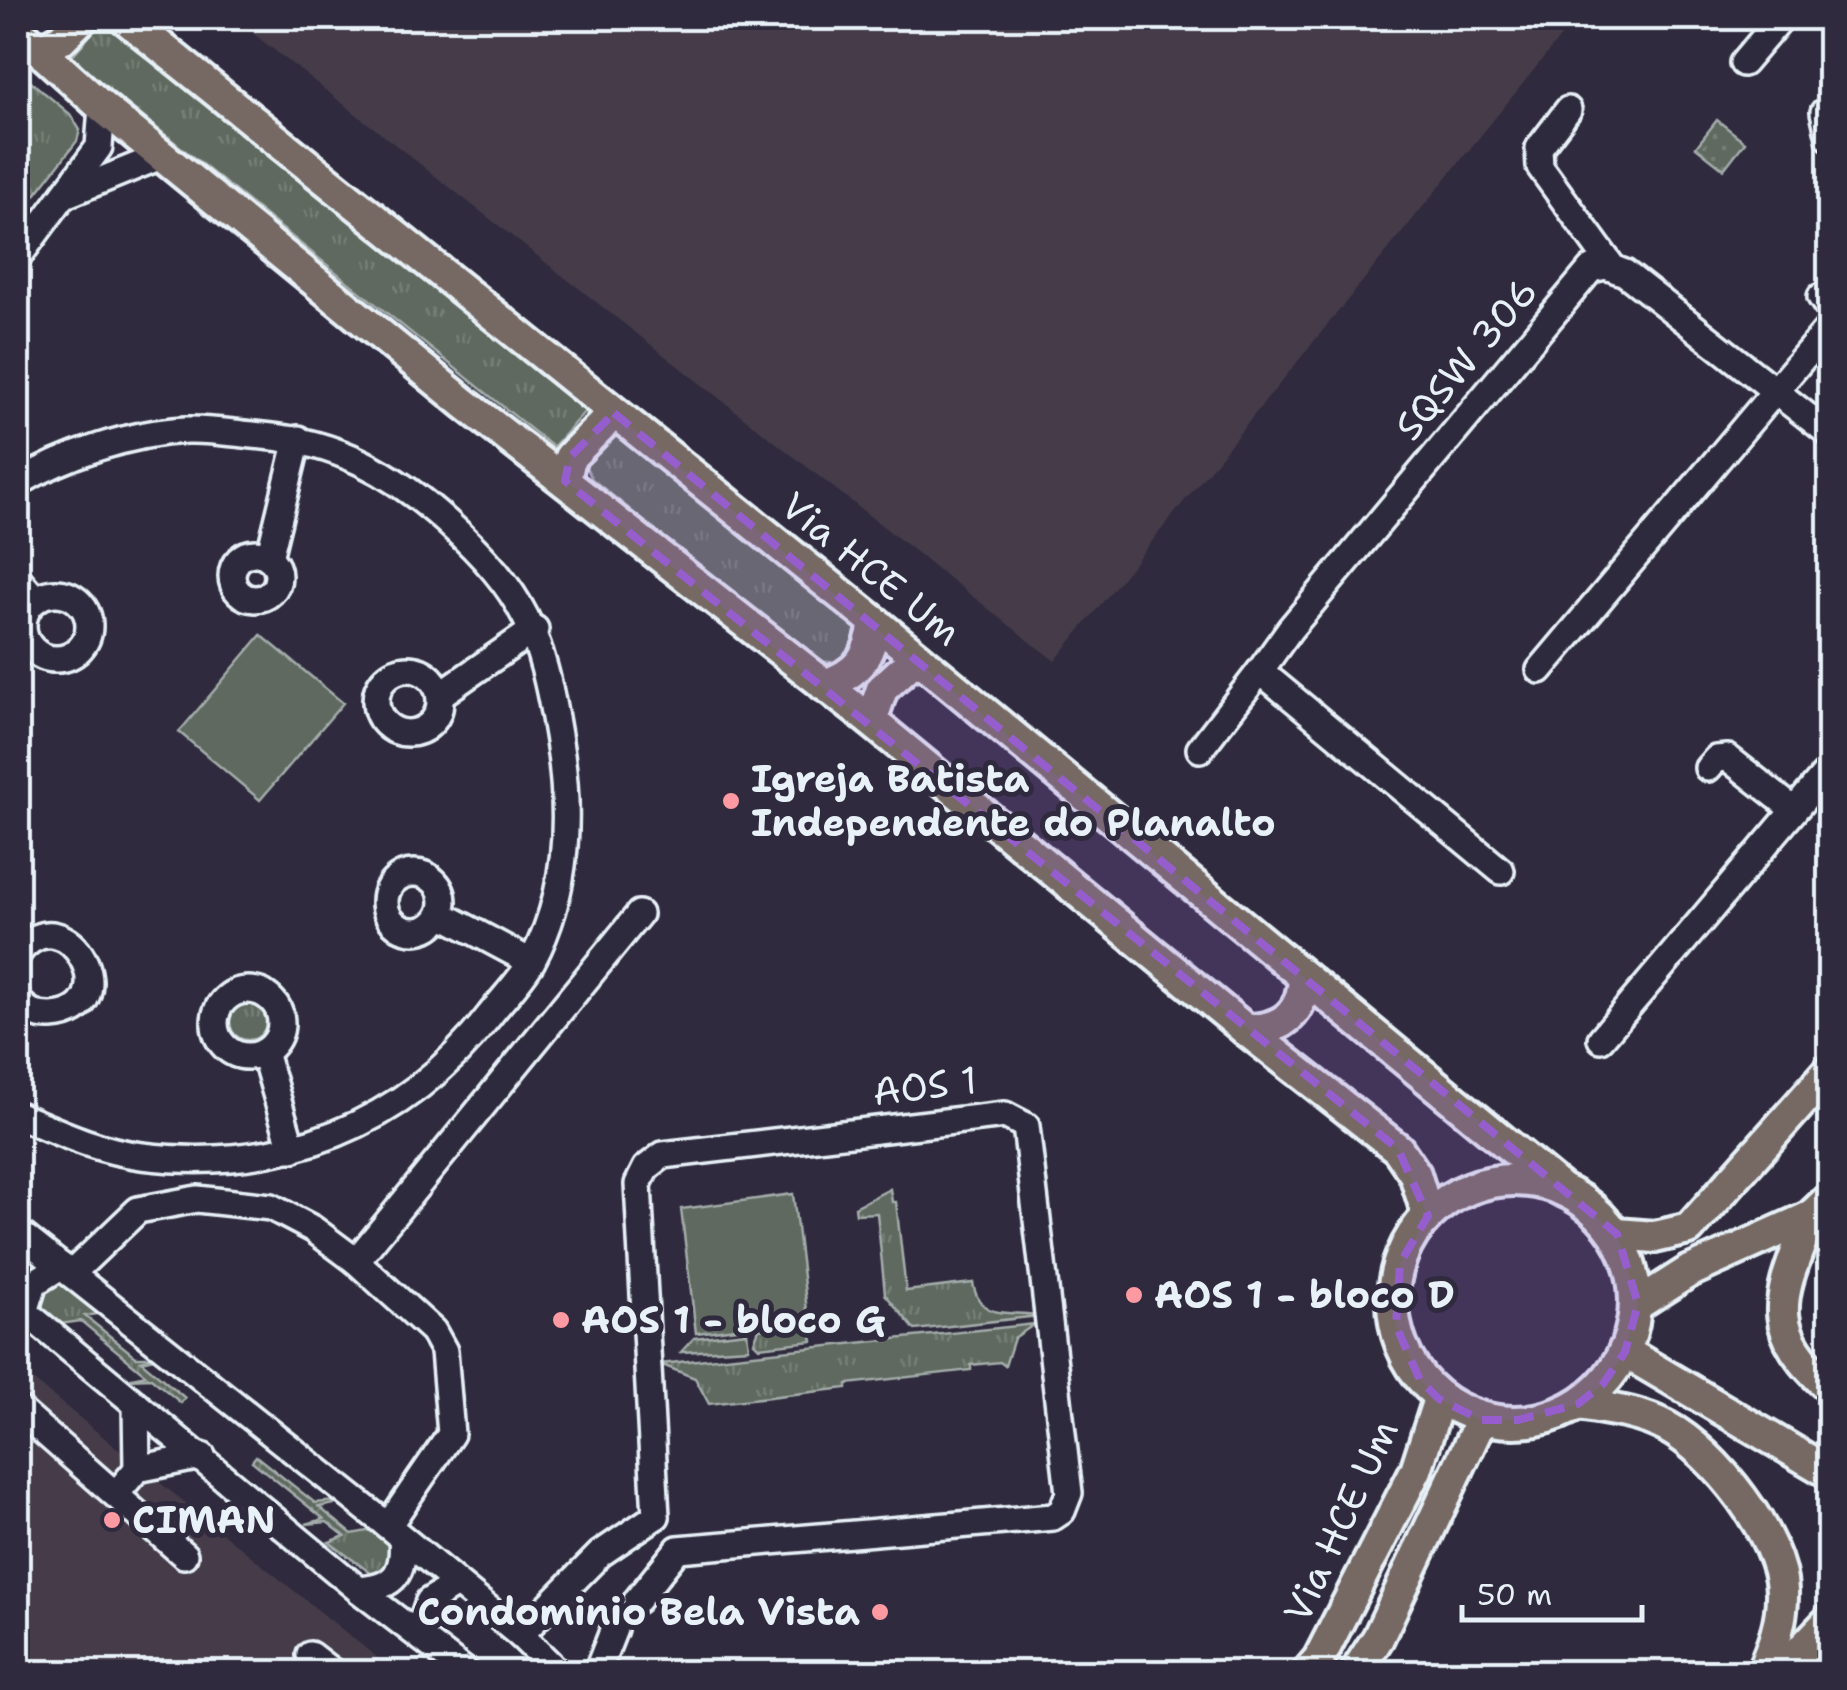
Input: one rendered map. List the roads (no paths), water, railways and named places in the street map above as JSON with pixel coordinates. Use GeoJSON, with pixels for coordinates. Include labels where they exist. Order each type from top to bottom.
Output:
{"type":"FeatureCollection","features":[{"type":"Feature","properties":{"kind":"main road"},"geometry":{"type":"LineString","coordinates":[[29,40],[61,39],[82,18]]}},
{"type":"Feature","properties":{"kind":"main road","name":"Via HCE Um"},"geometry":{"type":"LineString","coordinates":[[124,18],[875,622],[1617,1234]]}},
{"type":"Feature","properties":{"kind":"main road"},"geometry":{"type":"LineString","coordinates":[[29,40],[161,156],[564,481],[871,720],[1246,1030],[1398,1149],[1415,1174],[1428,1216]]}},
{"type":"Feature","properties":{"kind":"main road"},"geometry":{"type":"LineString","coordinates":[[564,481],[570,456],[614,412]]}},
{"type":"Feature","properties":{"kind":"main road"},"geometry":{"type":"LineString","coordinates":[[824,684],[847,678],[862,664],[871,647],[875,622]]}},
{"type":"Feature","properties":{"kind":"main road"},"geometry":{"type":"LineString","coordinates":[[871,720],[882,690],[916,657]]}},
{"type":"Feature","properties":{"kind":"main road"},"geometry":{"type":"LineString","coordinates":[[1246,1030],[1277,1028],[1291,1016],[1300,1004],[1304,977]]}},
{"type":"Feature","properties":{"kind":"main road"},"geometry":{"type":"LineString","coordinates":[[1820,1208],[1688,1272],[1638,1304],[1617,1234],[1655,1237],[1689,1229],[1830,1070]]}},
{"type":"Feature","properties":{"kind":"main road","name":"Via HCE Um"},"geometry":{"type":"LineString","coordinates":[[1561,1189],[1516,1179],[1488,1183],[1458,1194],[1428,1216],[1400,1263],[1394,1294],[1396,1326],[1420,1380],[1439,1399],[1482,1420],[1549,1416],[1578,1404],[1603,1384],[1625,1352],[1638,1304]]}},
{"type":"Feature","properties":{"kind":"main road"},"geometry":{"type":"LineString","coordinates":[[1820,1208],[1784,1289],[1782,1322],[1786,1338],[1830,1388]]}},
{"type":"Feature","properties":{"kind":"main road"},"geometry":{"type":"LineString","coordinates":[[1625,1352],[1830,1473]]}},
{"type":"Feature","properties":{"kind":"main road","name":"Via HCE Um"},"geometry":{"type":"LineString","coordinates":[[1308,1672],[1416,1470],[1439,1399]]}},
{"type":"Feature","properties":{"kind":"main road","name":"Via HCE Um"},"geometry":{"type":"LineString","coordinates":[[1578,1404],[1625,1411],[1668,1427],[1716,1469],[1751,1509],[1782,1588],[1775,1642],[1762,1672]]}},
{"type":"Feature","properties":{"kind":"main road"},"geometry":{"type":"LineString","coordinates":[[1356,1672],[1378,1638],[1482,1420]]}},
{"type":"Feature","properties":{"kind":"main road"},"geometry":{"type":"LineString","coordinates":[[1780,1672],[1828,1622]]}},
{"type":"Feature","properties":{"kind":"street"},"geometry":{"type":"LineString","coordinates":[[1744,63],[1781,18]]}},
{"type":"Feature","properties":{"kind":"street"},"geometry":{"type":"LineString","coordinates":[[22,243],[65,195],[99,147],[102,107]]}},
{"type":"Feature","properties":{"kind":"street"},"geometry":{"type":"LineString","coordinates":[[1568,110],[1539,148],[1540,167],[1613,268],[1830,434]]}},
{"type":"Feature","properties":{"kind":"street"},"geometry":{"type":"LineString","coordinates":[[1824,112],[1830,138]]}},
{"type":"Feature","properties":{"kind":"street"},"geometry":{"type":"LineString","coordinates":[[65,195],[161,156]]}},
{"type":"Feature","properties":{"kind":"street","name":"SQSW 306"},"geometry":{"type":"LineString","coordinates":[[1200,749],[1574,286],[1592,269],[1613,268]]}},
{"type":"Feature","properties":{"kind":"street"},"geometry":{"type":"LineString","coordinates":[[1540,670],[1830,326]]}},
{"type":"Feature","properties":{"kind":"street"},"geometry":{"type":"LineString","coordinates":[[18,483],[111,445],[186,430],[298,439],[358,457],[416,494],[509,584],[535,629],[560,748],[567,820],[557,899],[531,962],[460,1054],[396,1106],[328,1138],[292,1149],[206,1160],[140,1156],[81,1142],[18,1115]]}},
{"type":"Feature","properties":{"kind":"street"},"geometry":{"type":"LineString","coordinates":[[269,558],[298,439]]}},
{"type":"Feature","properties":{"kind":"street"},"geometry":{"type":"LineString","coordinates":[[18,578],[36,600]]}},
{"type":"Feature","properties":{"kind":"street"},"geometry":{"type":"LineString","coordinates":[[440,695],[535,629]]}},
{"type":"Feature","properties":{"kind":"street"},"geometry":{"type":"LineString","coordinates":[[1260,671],[1501,871]]}},
{"type":"Feature","properties":{"kind":"street"},"geometry":{"type":"LineString","coordinates":[[1708,768],[1716,759],[1728,758],[1794,810]]}},
{"type":"Feature","properties":{"kind":"street"},"geometry":{"type":"LineString","coordinates":[[1601,1039],[1830,768]]}},
{"type":"Feature","properties":{"kind":"street"},"geometry":{"type":"LineString","coordinates":[[441,914],[531,962]]}},
{"type":"Feature","properties":{"kind":"street"},"geometry":{"type":"LineString","coordinates":[[356,1261],[639,914]]}},
{"type":"Feature","properties":{"kind":"street"},"geometry":{"type":"LineString","coordinates":[[18,953],[33,940],[59,938],[72,943],[88,963],[90,976],[82,1001],[60,1015],[23,1014]]}},
{"type":"Feature","properties":{"kind":"street"},"geometry":{"type":"LineString","coordinates":[[264,1052],[292,1149]]}},
{"type":"Feature","properties":{"kind":"street","name":"AOS 1"},"geometry":{"type":"LineString","coordinates":[[656,1516],[638,1184],[652,1161],[663,1155],[1004,1115],[1026,1126],[1069,1493],[1062,1511],[1053,1517],[678,1548]]}},
{"type":"Feature","properties":{"kind":"street"},"geometry":{"type":"LineString","coordinates":[[359,1590],[380,1588],[395,1579],[403,1568],[395,1532],[450,1434],[444,1351],[433,1331],[356,1261],[313,1230],[271,1208],[197,1199],[159,1202],[138,1210],[66,1270],[34,1283],[21,1309],[359,1590],[466,1672]]}},
{"type":"Feature","properties":{"kind":"street"},"geometry":{"type":"LineString","coordinates":[[18,1232],[395,1532],[520,1635],[558,1672]]}},
{"type":"Feature","properties":{"kind":"street"},"geometry":{"type":"LineString","coordinates":[[136,1404],[137,1469]]}},
{"type":"Feature","properties":{"kind":"street"},"geometry":{"type":"LineString","coordinates":[[18,1410],[184,1555]]}},
{"type":"Feature","properties":{"kind":"street"},"geometry":{"type":"LineString","coordinates":[[116,1494],[137,1469],[202,1456]]}},
{"type":"Feature","properties":{"kind":"street"},"geometry":{"type":"LineString","coordinates":[[520,1635],[600,1554],[656,1516],[678,1548],[637,1600]]}},
{"type":"Feature","properties":{"kind":"street"},"geometry":{"type":"LineString","coordinates":[[418,1632],[430,1600],[456,1584]]}},
{"type":"Feature","properties":{"kind":"street"},"geometry":{"type":"LineString","coordinates":[[597,1672],[614,1630]]}},
{"type":"Feature","properties":{"kind":"street"},"geometry":{"type":"LineString","coordinates":[[310,1655],[332,1672]]}},
{"type":"Feature","properties":{"kind":"place","name":"Igreja Batista Independente do Planalto"},"geometry":{"type":"Point","coordinates":[731,801]}},
{"type":"Feature","properties":{"kind":"place","name":"AOS 1 - bloco D"},"geometry":{"type":"Point","coordinates":[1134,1295]}},
{"type":"Feature","properties":{"kind":"place","name":"AOS 1 - bloco G"},"geometry":{"type":"Point","coordinates":[561,1320]}},
{"type":"Feature","properties":{"kind":"place","name":"CIMAN"},"geometry":{"type":"Point","coordinates":[112,1520]}},
{"type":"Feature","properties":{"kind":"place","name":"Condominio Bela Vista"},"geometry":{"type":"Point","coordinates":[880,1612]}}]}
